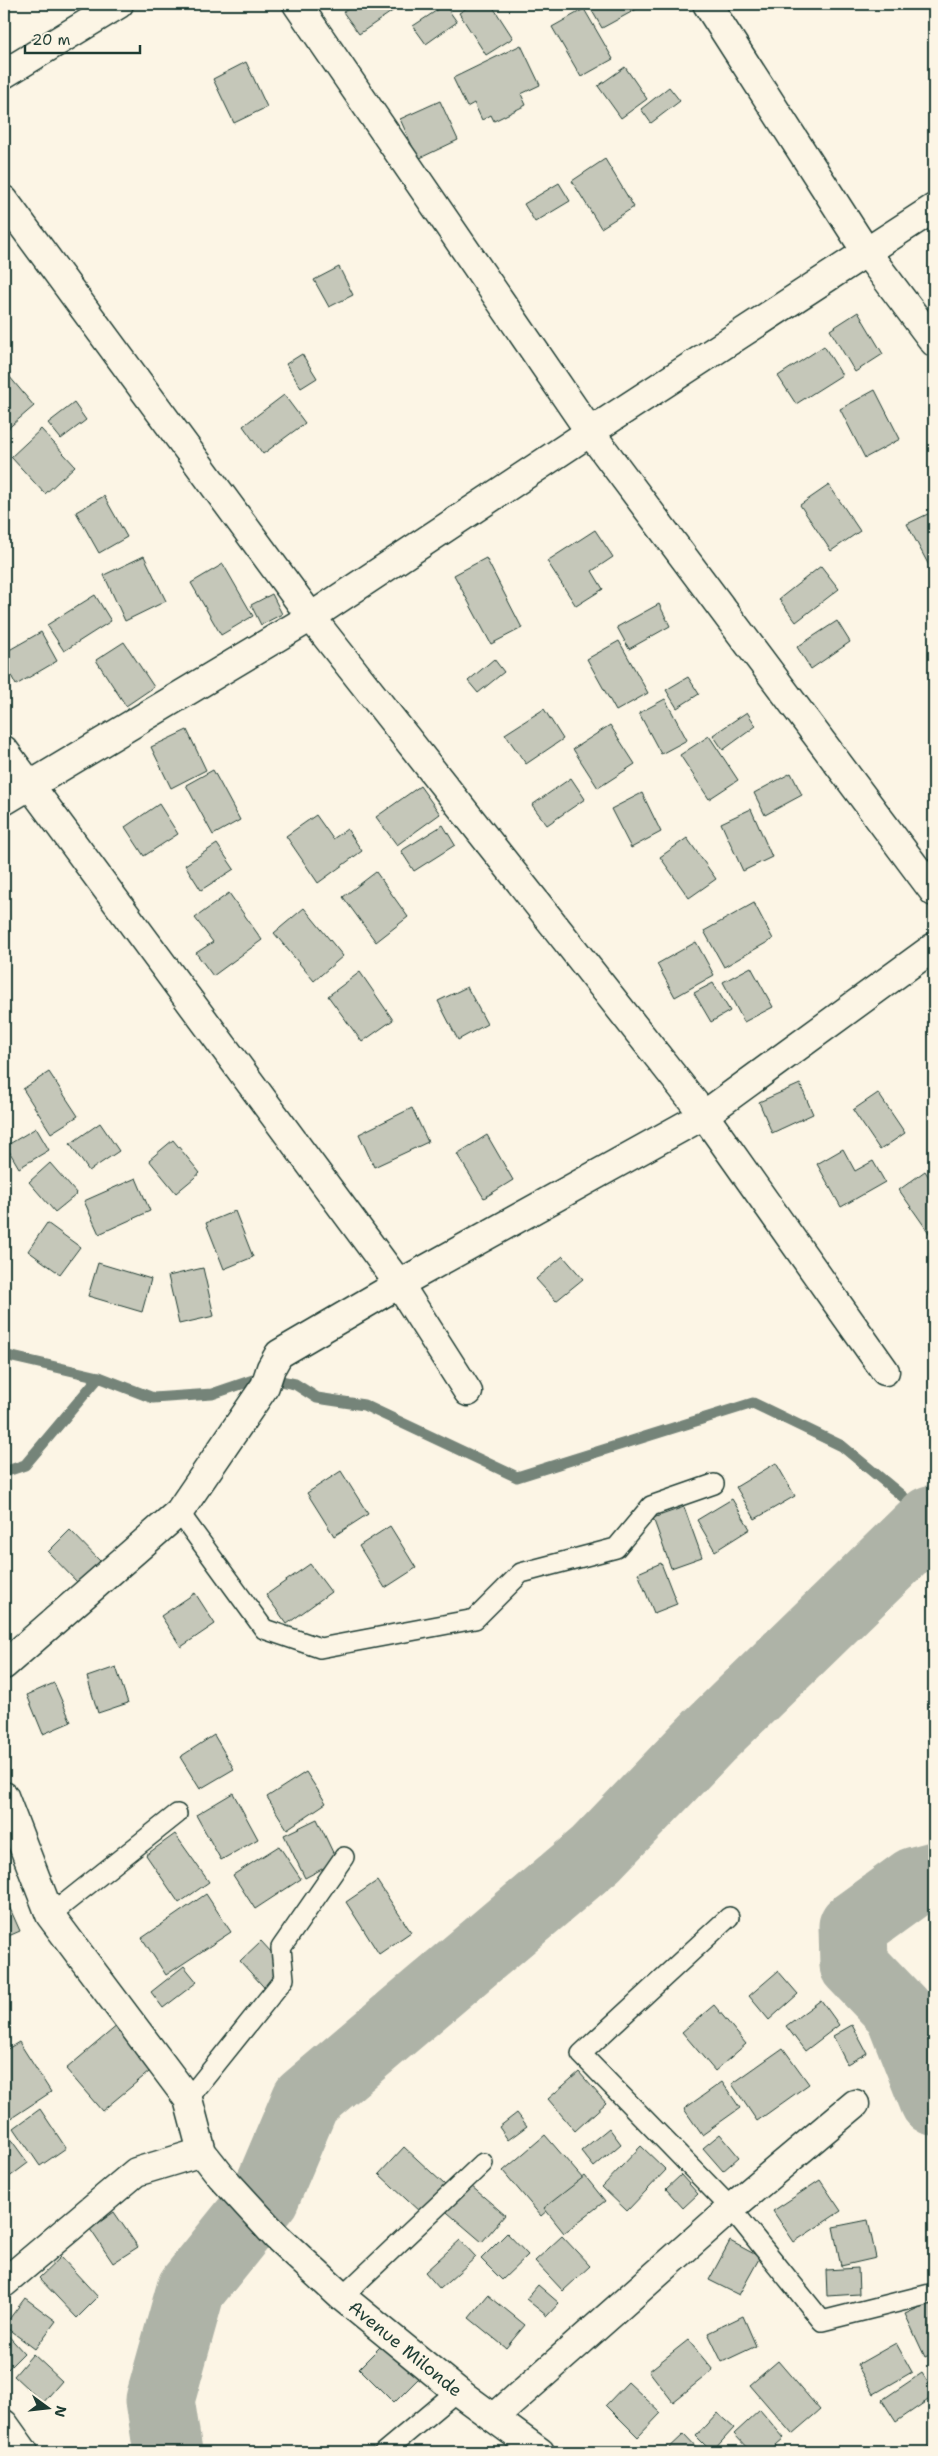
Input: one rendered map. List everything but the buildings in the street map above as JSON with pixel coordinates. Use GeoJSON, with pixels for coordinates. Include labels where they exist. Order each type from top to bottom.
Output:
{"type":"FeatureCollection","features":[{"type":"Feature","properties":{"kind":"street"},"geometry":{"type":"LineString","coordinates":[[4,74],[120,4]]}},
{"type":"Feature","properties":{"kind":"street"},"geometry":{"type":"LineString","coordinates":[[297,4],[590,432],[934,892]]}},
{"type":"Feature","properties":{"kind":"street"},"geometry":{"type":"LineString","coordinates":[[707,4],[867,253],[934,342]]}},
{"type":"Feature","properties":{"kind":"street"},"geometry":{"type":"LineString","coordinates":[[4,200],[311,617],[704,1115],[885,1371]]}},
{"type":"Feature","properties":{"kind":"street"},"geometry":{"type":"LineString","coordinates":[[4,801],[311,617],[590,432],[934,208]]}},
{"type":"Feature","properties":{"kind":"street"},"geometry":{"type":"LineString","coordinates":[[4,750],[399,1284],[468,1392]]}},
{"type":"Feature","properties":{"kind":"street"},"geometry":{"type":"LineString","coordinates":[[4,1665],[179,1512],[268,1377],[280,1354],[399,1284],[704,1115],[934,947]]}},
{"type":"Feature","properties":{"kind":"street"},"geometry":{"type":"LineString","coordinates":[[4,1796],[50,1915],[188,2100],[202,2152],[136,2172],[4,2283]]}},
{"type":"Feature","properties":{"kind":"street"},"geometry":{"type":"LineString","coordinates":[[495,2417],[731,2208],[855,2104]]}},
{"type":"Feature","properties":{"kind":"street","name":"Avenue Milonde"},"geometry":{"type":"LineString","coordinates":[[202,2152],[221,2176],[277,2237],[342,2297],[457,2390],[540,2452]]}},
{"type":"Feature","properties":{"kind":"street"},"geometry":{"type":"LineString","coordinates":[[4,2424],[24,2452]]}},
{"type":"Feature","properties":{"kind":"lane"},"geometry":{"type":"LineString","coordinates":[[179,1512],[264,1628],[320,1648],[475,1619],[521,1572],[616,1548],[651,1506],[714,1484]]}},
{"type":"Feature","properties":{"kind":"lane"},"geometry":{"type":"LineString","coordinates":[[50,1915],[177,1814]]}},
{"type":"Feature","properties":{"kind":"lane"},"geometry":{"type":"LineString","coordinates":[[188,2100],[284,1979],[281,1948],[344,1857]]}},
{"type":"Feature","properties":{"kind":"lane"},"geometry":{"type":"LineString","coordinates":[[729,1917],[581,2054],[731,2208],[822,2321],[934,2293]]}},
{"type":"Feature","properties":{"kind":"lane"},"geometry":{"type":"LineString","coordinates":[[342,2297],[483,2163]]}},
{"type":"Feature","properties":{"kind":"lane"},"geometry":{"type":"LineString","coordinates":[[384,2452],[457,2390]]}},
{"type":"Feature","properties":{"kind":"waterway"},"geometry":{"type":"LineString","coordinates":[[4,1355],[99,1377],[153,1398],[212,1394],[262,1377],[295,1384],[317,1398],[364,1405],[517,1477],[753,1403],[842,1446],[931,1520]]}},
{"type":"Feature","properties":{"kind":"waterway"},"geometry":{"type":"LineString","coordinates":[[4,1472],[25,1465],[99,1377]]}},
{"type":"Feature","properties":{"kind":"waterway"},"geometry":{"type":"LineString","coordinates":[[168,2452],[160,2400],[191,2289],[265,2197],[306,2100],[596,1854],[710,1735],[934,1519]]}},
{"type":"Feature","properties":{"kind":"waterway"},"geometry":{"type":"LineString","coordinates":[[934,1876],[915,1881],[853,1926],[854,1965],[899,2012],[934,2101]]}}]}
